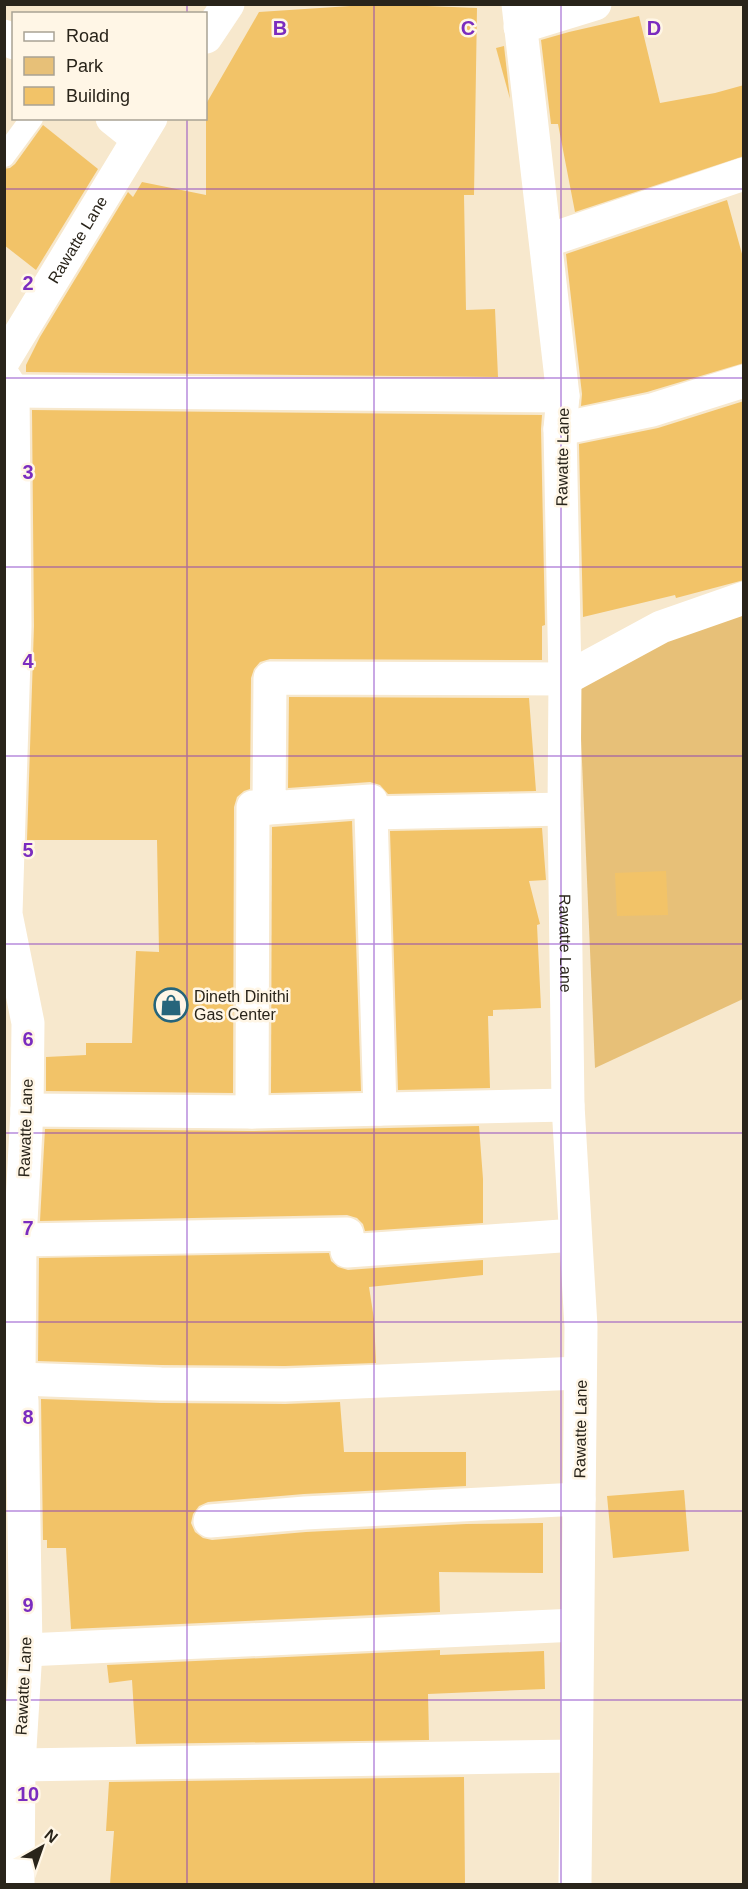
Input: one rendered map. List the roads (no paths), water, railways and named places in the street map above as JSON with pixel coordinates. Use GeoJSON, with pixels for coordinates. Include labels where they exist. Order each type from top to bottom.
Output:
{"type":"FeatureCollection","features":[{"type":"Feature","properties":{"kind":"street"},"geometry":{"type":"LineString","coordinates":[[207,36],[228,4]]}},
{"type":"Feature","properties":{"kind":"street"},"geometry":{"type":"LineString","coordinates":[[519,16],[595,4]]}},
{"type":"Feature","properties":{"kind":"street","name":"Rawatte Lane"},"geometry":{"type":"LineString","coordinates":[[519,16],[563,396],[560,429],[565,680],[564,809],[568,1105],[581,1327],[575,1884]]}},
{"type":"Feature","properties":{"kind":"street","name":"Rawatte Lane"},"geometry":{"type":"LineString","coordinates":[[4,360],[133,125]]}},
{"type":"Feature","properties":{"kind":"street"},"geometry":{"type":"LineString","coordinates":[[546,241],[744,174]]}},
{"type":"Feature","properties":{"kind":"street"},"geometry":{"type":"LineString","coordinates":[[560,429],[652,410],[744,381]]}},
{"type":"Feature","properties":{"kind":"street"},"geometry":{"type":"LineString","coordinates":[[9,384],[563,396]]}},
{"type":"Feature","properties":{"kind":"street","name":"Rawatte Lane"},"geometry":{"type":"LineString","coordinates":[[9,384],[10,626],[6,914],[28,1023],[27,1110],[15,1394],[26,1650],[19,1765],[18,1884]]}},
{"type":"Feature","properties":{"kind":"street"},"geometry":{"type":"LineString","coordinates":[[269,808],[270,678],[565,680],[661,627],[744,598]]}},
{"type":"Feature","properties":{"kind":"street"},"geometry":{"type":"LineString","coordinates":[[252,1112],[254,807],[372,801],[380,1109]]}},
{"type":"Feature","properties":{"kind":"street"},"geometry":{"type":"LineString","coordinates":[[371,813],[564,809]]}},
{"type":"Feature","properties":{"kind":"street"},"geometry":{"type":"LineString","coordinates":[[27,1110],[252,1112],[568,1105]]}},
{"type":"Feature","properties":{"kind":"street"},"geometry":{"type":"LineString","coordinates":[[20,1240],[347,1234],[347,1251],[575,1235]]}},
{"type":"Feature","properties":{"kind":"street"},"geometry":{"type":"LineString","coordinates":[[15,1394],[161,1384],[285,1385],[580,1373]]}},
{"type":"Feature","properties":{"kind":"street"},"geometry":{"type":"LineString","coordinates":[[210,1521],[305,1513],[579,1499]]}},
{"type":"Feature","properties":{"kind":"street"},"geometry":{"type":"LineString","coordinates":[[26,1650],[578,1625]]}},
{"type":"Feature","properties":{"kind":"street"},"geometry":{"type":"LineString","coordinates":[[19,1765],[576,1756]]}},
{"type":"Feature","properties":{"kind":"lane"},"geometry":{"type":"LineString","coordinates":[[4,156],[31,120]]}},
{"type":"Feature","properties":{"kind":"place","name":"Dineth Dinithi Gas Center"},"geometry":{"type":"Point","coordinates":[171,1005]}}]}
